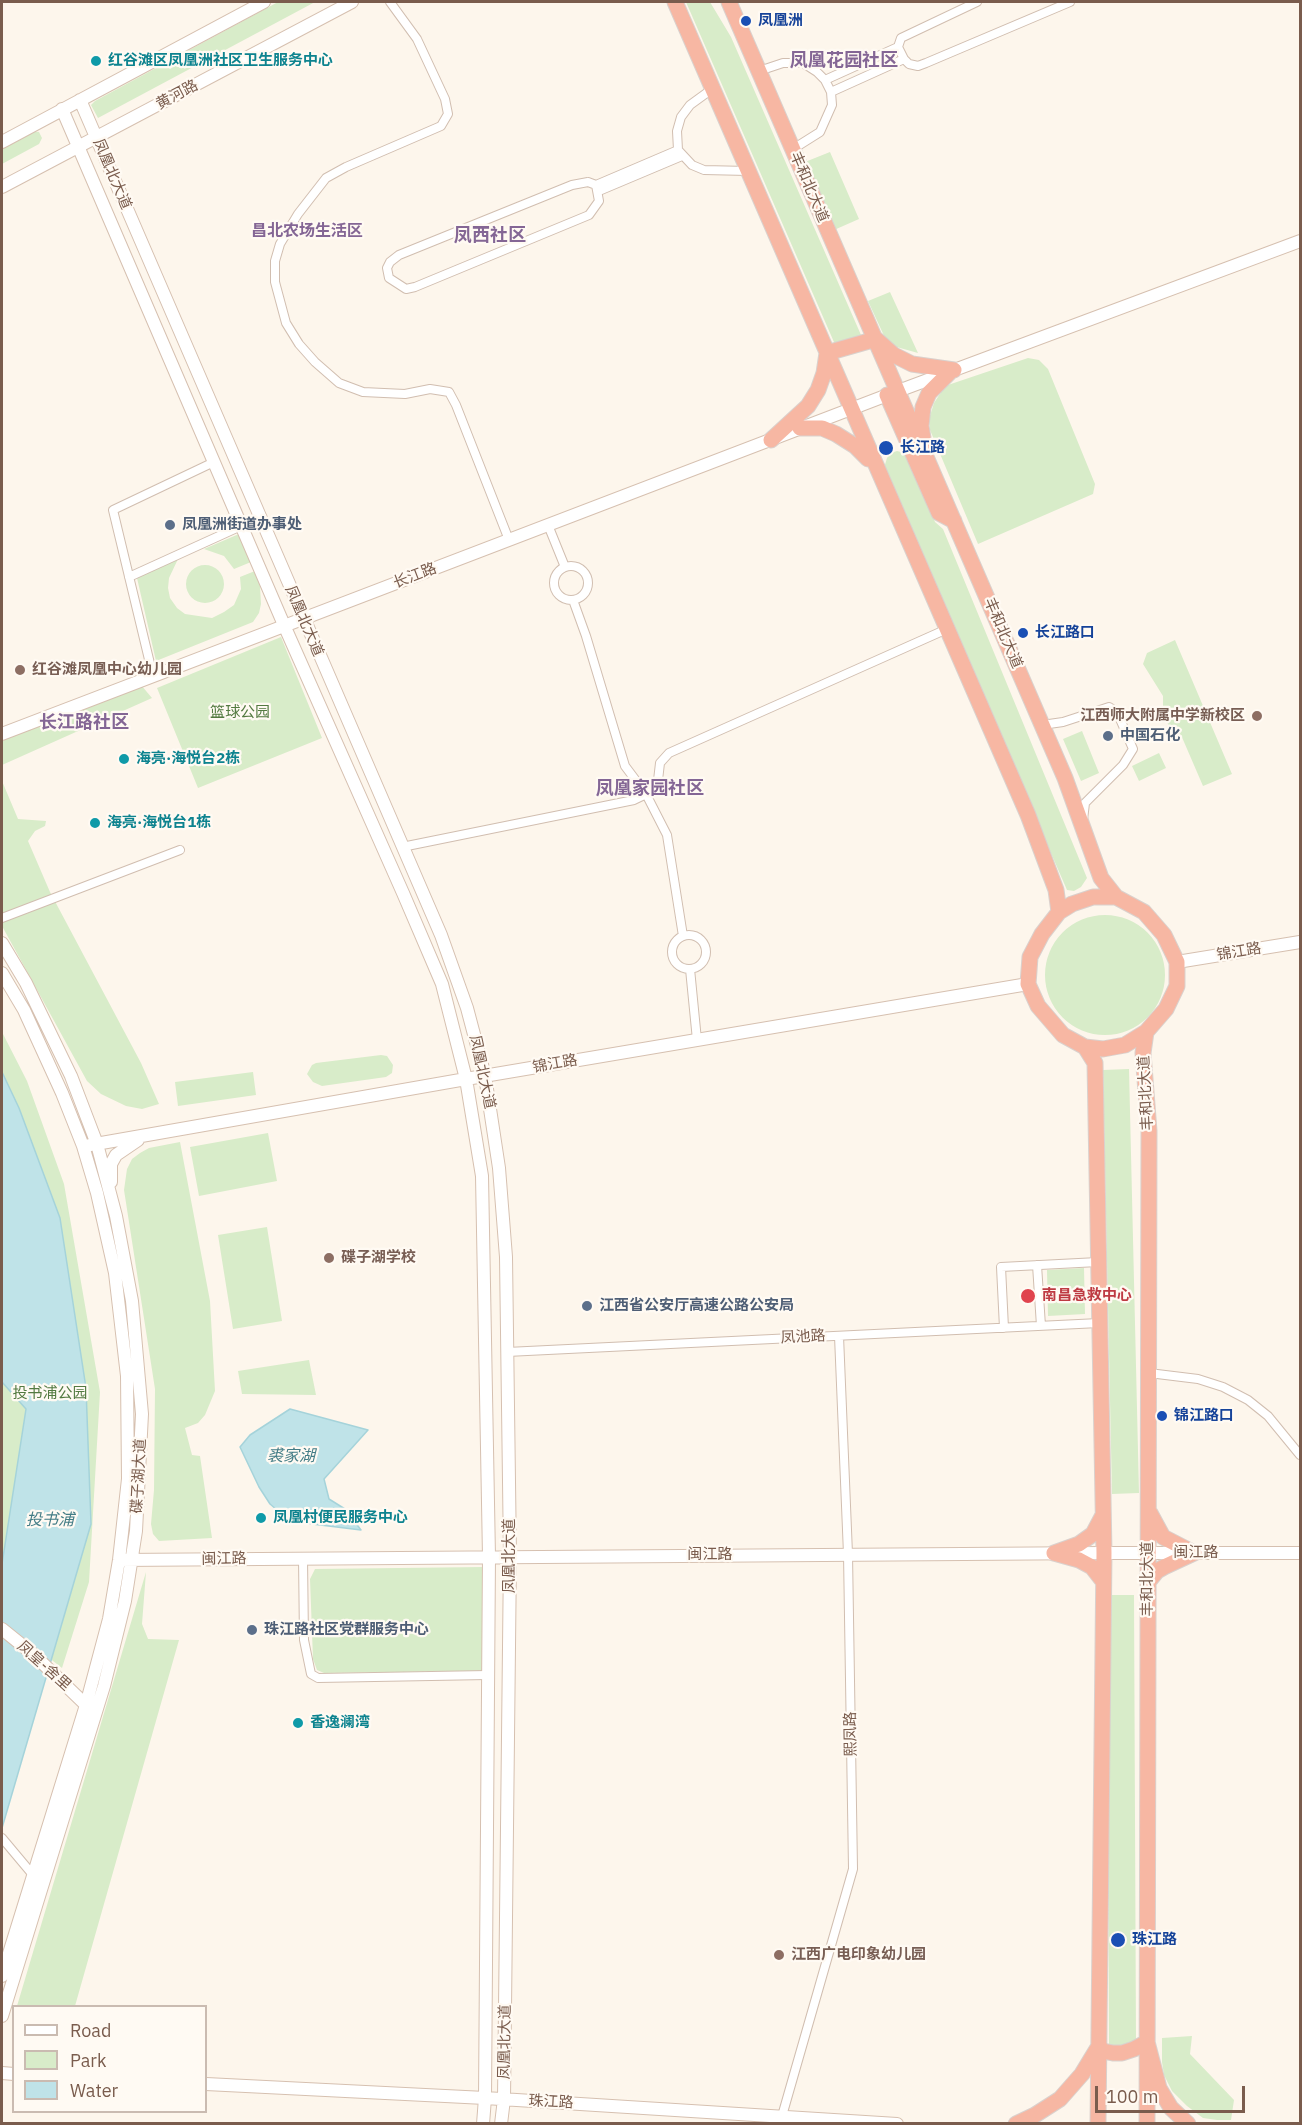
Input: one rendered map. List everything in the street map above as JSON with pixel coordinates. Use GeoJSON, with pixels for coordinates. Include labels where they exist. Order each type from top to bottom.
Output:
{"type":"FeatureCollection","features":[{"type":"Feature","properties":{"kind":"highway"},"geometry":{"type":"LineString","coordinates":[[675,2],[1028,814],[1056,890],[1059,912]]}},
{"type":"Feature","properties":{"kind":"highway"},"geometry":{"type":"LineString","coordinates":[[722,2],[742,32]]}},
{"type":"Feature","properties":{"kind":"highway","name":"丰和北大道"},"geometry":{"type":"LineString","coordinates":[[729,2],[876,339],[892,393],[926,455],[1065,778],[1101,878],[1116,897],[1144,912],[1164,935],[1177,962]]}},
{"type":"Feature","properties":{"kind":"highway"},"geometry":{"type":"LineString","coordinates":[[826,353],[876,339],[894,355],[912,364],[952,370]]}},
{"type":"Feature","properties":{"kind":"highway"},"geometry":{"type":"LineString","coordinates":[[771,440],[808,406],[818,390],[824,373],[826,353]]}},
{"type":"Feature","properties":{"kind":"highway"},"geometry":{"type":"LineString","coordinates":[[926,455],[921,426],[923,407],[929,393],[952,370]]}},
{"type":"Feature","properties":{"kind":"highway"},"geometry":{"type":"LineString","coordinates":[[892,393],[939,513],[954,521]]}},
{"type":"Feature","properties":{"kind":"highway"},"geometry":{"type":"LineString","coordinates":[[800,428],[822,428],[836,434],[855,446],[877,469]]}},
{"type":"Feature","properties":{"kind":"highway"},"geometry":{"type":"LineString","coordinates":[[1116,897],[1094,897],[1072,904],[1059,912],[1042,934],[1030,957],[1028,984],[1038,1006],[1063,1035],[1085,1047],[1103,1049],[1125,1045],[1146,1032],[1166,1009],[1177,986],[1177,962]]}},
{"type":"Feature","properties":{"kind":"highway","name":"丰和北大道"},"geometry":{"type":"LineString","coordinates":[[1146,1032],[1143,1053],[1149,1131],[1147,2124]]}},
{"type":"Feature","properties":{"kind":"highway"},"geometry":{"type":"LineString","coordinates":[[1085,1047],[1095,1063],[1104,1552],[1098,2124]]}},
{"type":"Feature","properties":{"kind":"highway"},"geometry":{"type":"LineString","coordinates":[[1149,1511],[1163,1537],[1194,1553]]}},
{"type":"Feature","properties":{"kind":"highway"},"geometry":{"type":"LineString","coordinates":[[1054,1553],[1079,1544],[1093,1534],[1103,1515]]}},
{"type":"Feature","properties":{"kind":"highway"},"geometry":{"type":"LineString","coordinates":[[1054,1553],[1092,1566],[1103,1581]]}},
{"type":"Feature","properties":{"kind":"highway"},"geometry":{"type":"LineString","coordinates":[[1148,1582],[1164,1566],[1194,1553]]}},
{"type":"Feature","properties":{"kind":"highway"},"geometry":{"type":"LineString","coordinates":[[1099,2046],[1103,2051],[1122,2053],[1147,2042],[1159,2088],[1171,2108],[1188,2124]]}},
{"type":"Feature","properties":{"kind":"highway"},"geometry":{"type":"LineString","coordinates":[[1016,2124],[1060,2099],[1082,2074],[1099,2046]]}},
{"type":"Feature","properties":{"kind":"main road"},"geometry":{"type":"LineString","coordinates":[[2,142],[264,2]]}},
{"type":"Feature","properties":{"kind":"main road","name":"黄河路"},"geometry":{"type":"LineString","coordinates":[[2,187],[352,2]]}},
{"type":"Feature","properties":{"kind":"main road","name":"凤凰北大道"},"geometry":{"type":"LineString","coordinates":[[80,100],[441,935],[467,1008],[485,1076],[500,1179],[506,1257],[510,1556],[504,2099],[501,2124]]}},
{"type":"Feature","properties":{"kind":"main road","name":"凤凰北大道"},"geometry":{"type":"LineString","coordinates":[[62,109],[241,526],[442,984],[466,1079],[482,1176],[489,1557],[483,2124]]}},
{"type":"Feature","properties":{"kind":"main road","name":"长江路"},"geometry":{"type":"LineString","coordinates":[[2,734],[952,370],[1300,242]]}},
{"type":"Feature","properties":{"kind":"main road","name":"锦江路"},"geometry":{"type":"LineString","coordinates":[[1177,962],[1300,942]]}},
{"type":"Feature","properties":{"kind":"main road","name":"碟子湖大道"},"geometry":{"type":"LineString","coordinates":[[2,943],[26,982],[71,1076],[97,1144],[116,1216],[132,1301],[142,1413],[136,1531],[125,1560],[86,1705],[2,1976]]}},
{"type":"Feature","properties":{"kind":"main road","name":"碟子湖大道"},"geometry":{"type":"LineString","coordinates":[[2,973],[24,1010],[83,1146],[97,1193],[115,1273],[128,1376],[125,1601],[105,1686],[2,2016]]}},
{"type":"Feature","properties":{"kind":"main road","name":"锦江路"},"geometry":{"type":"LineString","coordinates":[[83,1146],[1028,984]]}},
{"type":"Feature","properties":{"kind":"main road"},"geometry":{"type":"LineString","coordinates":[[116,1216],[110,1173],[111,1164],[120,1151],[131,1143],[152,1134]]}},
{"type":"Feature","properties":{"kind":"main road","name":"闽江路"},"geometry":{"type":"LineString","coordinates":[[125,1560],[1104,1552],[1300,1553]]}},
{"type":"Feature","properties":{"kind":"main road","name":"凤皇-舍里"},"geometry":{"type":"LineString","coordinates":[[2,1629],[33,1654],[86,1705]]}},
{"type":"Feature","properties":{"kind":"main road","name":"珠江路"},"geometry":{"type":"LineString","coordinates":[[207,2084],[504,2099],[779,2119],[897,2124]]}},
{"type":"Feature","properties":{"kind":"street"},"geometry":{"type":"LineString","coordinates":[[390,2],[417,39],[445,99],[448,114],[441,126],[326,178],[298,214],[280,244],[274,261],[274,282],[286,323],[295,337],[315,362],[339,382],[363,392],[405,393],[430,389],[449,392],[509,540]]}},
{"type":"Feature","properties":{"kind":"street"},"geometry":{"type":"LineString","coordinates":[[978,2],[900,38],[898,47],[904,59],[909,64],[918,66],[1070,2]]}},
{"type":"Feature","properties":{"kind":"street"},"geometry":{"type":"LineString","coordinates":[[825,80],[898,47]]}},
{"type":"Feature","properties":{"kind":"street"},"geometry":{"type":"LineString","coordinates":[[831,92],[904,59]]}},
{"type":"Feature","properties":{"kind":"street"},"geometry":{"type":"LineString","coordinates":[[759,71],[783,63],[803,63],[818,72],[831,92],[832,105],[820,132],[793,149]]}},
{"type":"Feature","properties":{"kind":"street"},"geometry":{"type":"LineString","coordinates":[[712,89],[690,105],[681,117],[677,131],[680,153],[692,165],[704,170],[748,171]]}},
{"type":"Feature","properties":{"kind":"street"},"geometry":{"type":"LineString","coordinates":[[597,188],[680,153]]}},
{"type":"Feature","properties":{"kind":"street"},"geometry":{"type":"LineString","coordinates":[[588,182],[597,188],[599,201],[589,214],[415,287],[406,289],[389,278],[387,268],[390,262],[399,255],[572,185],[588,182]]}},
{"type":"Feature","properties":{"kind":"street"},"geometry":{"type":"LineString","coordinates":[[153,676],[112,510],[214,462]]}},
{"type":"Feature","properties":{"kind":"street"},"geometry":{"type":"LineString","coordinates":[[548,525],[565,567]]}},
{"type":"Feature","properties":{"kind":"street"},"geometry":{"type":"LineString","coordinates":[[129,577],[241,526]]}},
{"type":"Feature","properties":{"kind":"street"},"geometry":{"type":"LineString","coordinates":[[565,567],[582,569],[588,579],[583,595],[573,600],[562,597],[556,589],[555,579],[565,567]]}},
{"type":"Feature","properties":{"kind":"street"},"geometry":{"type":"LineString","coordinates":[[573,600],[625,766],[646,794],[667,835],[683,936]]}},
{"type":"Feature","properties":{"kind":"street"},"geometry":{"type":"LineString","coordinates":[[402,847],[634,800],[657,789],[660,764],[669,753],[947,629]]}},
{"type":"Feature","properties":{"kind":"street"},"geometry":{"type":"LineString","coordinates":[[1042,725],[1063,722],[1109,707],[1117,712],[1132,749],[1123,765],[1085,803],[1083,827]]}},
{"type":"Feature","properties":{"kind":"street"},"geometry":{"type":"LineString","coordinates":[[2,918],[180,850]]}},
{"type":"Feature","properties":{"kind":"street"},"geometry":{"type":"LineString","coordinates":[[688,935],[699,938],[705,948],[704,959],[696,967],[690,969],[676,963],[672,953],[675,943],[688,935]]}},
{"type":"Feature","properties":{"kind":"street"},"geometry":{"type":"LineString","coordinates":[[690,969],[697,1040]]}},
{"type":"Feature","properties":{"kind":"street"},"geometry":{"type":"LineString","coordinates":[[1004,1328],[1001,1267],[1098,1262]]}},
{"type":"Feature","properties":{"kind":"street"},"geometry":{"type":"LineString","coordinates":[[1037,1265],[1041,1326]]}},
{"type":"Feature","properties":{"kind":"street","name":"凤池路"},"geometry":{"type":"LineString","coordinates":[[507,1352],[1100,1323]]}},
{"type":"Feature","properties":{"kind":"street","name":"熙凤路"},"geometry":{"type":"LineString","coordinates":[[779,2119],[853,1869],[848,1554],[839,1336]]}},
{"type":"Feature","properties":{"kind":"street"},"geometry":{"type":"LineString","coordinates":[[1149,1373],[1198,1379],[1223,1387],[1248,1400],[1268,1416],[1300,1455]]}},
{"type":"Feature","properties":{"kind":"street"},"geometry":{"type":"LineString","coordinates":[[303,1558],[304,1641],[311,1674],[318,1678],[488,1675]]}},
{"type":"Feature","properties":{"kind":"street"},"geometry":{"type":"LineString","coordinates":[[2,1838],[33,1875]]}},
{"type":"Feature","properties":{"kind":"green space"},"geometry":{"type":"Polygon","coordinates":[[[278,2],[315,2],[98,118],[91,105],[95,101],[278,2]]]}},
{"type":"Feature","properties":{"kind":"green space"},"geometry":{"type":"Polygon","coordinates":[[[686,2],[710,2],[731,37],[861,335],[859,341],[837,349],[686,2]]]}},
{"type":"Feature","properties":{"kind":"green space"},"geometry":{"type":"Polygon","coordinates":[[[31,131],[39,132],[42,138],[39,144],[2,164],[2,147],[31,131]]]}},
{"type":"Feature","properties":{"kind":"green space"},"geometry":{"type":"Polygon","coordinates":[[[830,152],[859,219],[834,230],[805,162],[830,152]]]}},
{"type":"Feature","properties":{"kind":"green space"},"geometry":{"type":"Polygon","coordinates":[[[890,292],[918,353],[893,346],[886,340],[868,301],[890,292]]]}},
{"type":"Feature","properties":{"kind":"green space"},"geometry":{"type":"Polygon","coordinates":[[[1028,358],[1039,360],[1048,369],[1095,484],[1093,494],[978,544],[930,430],[929,419],[934,403],[945,386],[1028,358]]]}},
{"type":"Feature","properties":{"kind":"green space"},"geometry":{"type":"Polygon","coordinates":[[[897,451],[905,453],[912,459],[935,522],[943,529],[1087,878],[1081,887],[1074,891],[1067,890],[884,468],[887,458],[891,453],[897,451]]]}},
{"type":"Feature","properties":{"kind":"green space"},"geometry":{"type":"Polygon","coordinates":[[[239,534],[251,562],[234,569],[224,556],[204,549],[239,534]]]}},
{"type":"Feature","properties":{"kind":"green space"},"geometry":{"type":"Polygon","coordinates":[[[178,559],[169,578],[168,588],[170,598],[185,614],[212,618],[224,612],[234,605],[241,589],[240,577],[255,571],[260,586],[261,604],[259,613],[253,622],[156,661],[137,578],[178,559]]]}},
{"type":"Feature","properties":{"kind":"green space"},"geometry":{"type":"Polygon","coordinates":[[[205,565],[218,571],[224,584],[218,597],[205,603],[192,597],[186,584],[192,571],[205,565]]]}},
{"type":"Feature","properties":{"kind":"green space","name":"篮球公园"},"geometry":{"type":"Polygon","coordinates":[[[281,637],[322,738],[198,788],[157,688],[281,637]]]}},
{"type":"Feature","properties":{"kind":"green space"},"geometry":{"type":"Polygon","coordinates":[[[1175,640],[1232,774],[1203,786],[1181,735],[1169,726],[1166,720],[1163,713],[1163,696],[1143,664],[1147,653],[1175,640]]]}},
{"type":"Feature","properties":{"kind":"green space"},"geometry":{"type":"Polygon","coordinates":[[[141,685],[152,698],[2,765],[2,741],[141,685]]]}},
{"type":"Feature","properties":{"kind":"green space"},"geometry":{"type":"Polygon","coordinates":[[[1082,731],[1099,773],[1081,781],[1063,739],[1082,731]]]}},
{"type":"Feature","properties":{"kind":"green space"},"geometry":{"type":"Polygon","coordinates":[[[1159,753],[1166,768],[1139,781],[1132,766],[1159,753]]]}},
{"type":"Feature","properties":{"kind":"green space"},"geometry":{"type":"Polygon","coordinates":[[[2,781],[18,819],[46,821],[45,826],[35,831],[28,841],[50,892],[141,1063],[159,1104],[142,1109],[126,1106],[101,1094],[87,1081],[2,926],[2,781]]]}},
{"type":"Feature","properties":{"kind":"green space"},"geometry":{"type":"Polygon","coordinates":[[[1105,915],[1128,919],[1148,932],[1161,952],[1165,975],[1161,998],[1148,1018],[1128,1031],[1105,1035],[1082,1031],[1062,1018],[1049,998],[1045,975],[1049,952],[1062,932],[1082,919],[1105,915]]]}},
{"type":"Feature","properties":{"kind":"green space","name":"投书浦"},"geometry":{"type":"Polygon","coordinates":[[[2,1032],[27,1081],[64,1184],[100,1392],[89,1582],[62,1668],[2,1621],[2,1032]]]}},
{"type":"Feature","properties":{"kind":"green space"},"geometry":{"type":"Polygon","coordinates":[[[387,1056],[393,1065],[392,1073],[386,1077],[322,1086],[313,1082],[307,1074],[312,1065],[316,1063],[387,1056]]]}},
{"type":"Feature","properties":{"kind":"green space"},"geometry":{"type":"Polygon","coordinates":[[[1129,1069],[1139,1493],[1112,1494],[1103,1070],[1129,1069]]]}},
{"type":"Feature","properties":{"kind":"green space"},"geometry":{"type":"Polygon","coordinates":[[[253,1072],[256,1095],[178,1106],[175,1082],[253,1072]]]}},
{"type":"Feature","properties":{"kind":"green space"},"geometry":{"type":"Polygon","coordinates":[[[268,1133],[277,1181],[199,1196],[190,1147],[268,1133]]]}},
{"type":"Feature","properties":{"kind":"green space"},"geometry":{"type":"Polygon","coordinates":[[[180,1142],[210,1301],[215,1391],[205,1415],[198,1423],[185,1428],[192,1455],[200,1456],[212,1538],[159,1541],[153,1534],[151,1524],[154,1490],[155,1389],[124,1190],[127,1169],[132,1159],[149,1148],[180,1142]]]}},
{"type":"Feature","properties":{"kind":"green space"},"geometry":{"type":"Polygon","coordinates":[[[267,1227],[282,1321],[233,1329],[218,1235],[267,1227]]]}},
{"type":"Feature","properties":{"kind":"green space"},"geometry":{"type":"Polygon","coordinates":[[[1084,1268],[1085,1314],[1048,1316],[1047,1270],[1084,1268]]]}},
{"type":"Feature","properties":{"kind":"green space"},"geometry":{"type":"Polygon","coordinates":[[[309,1360],[316,1395],[242,1394],[238,1371],[309,1360]]]}},
{"type":"Feature","properties":{"kind":"green space"},"geometry":{"type":"Polygon","coordinates":[[[483,1567],[482,1671],[324,1673],[317,1670],[313,1659],[310,1579],[315,1569],[483,1567]]]}},
{"type":"Feature","properties":{"kind":"green space"},"geometry":{"type":"Polygon","coordinates":[[[146,1572],[142,1624],[148,1639],[179,1640],[75,2005],[17,2005],[146,1572]]]}},
{"type":"Feature","properties":{"kind":"green space"},"geometry":{"type":"Polygon","coordinates":[[[1107,1595],[1134,1595],[1136,2042],[1117,2049],[1109,2045],[1107,1595]]]}},
{"type":"Feature","properties":{"kind":"green space"},"geometry":{"type":"Polygon","coordinates":[[[1192,2036],[1190,2054],[1234,2100],[1231,2120],[1203,2118],[1172,2091],[1164,2075],[1162,2038],[1192,2036]]]}},
{"type":"Feature","properties":{"kind":"water","name":"投书浦"},"geometry":{"type":"Polygon","coordinates":[[[2,1072],[19,1108],[60,1218],[86,1388],[91,1524],[2,1828],[2,1564],[26,1409],[2,1382],[2,1072]]]}},
{"type":"Feature","properties":{"kind":"water","name":"裘家湖"},"geometry":{"type":"Polygon","coordinates":[[[290,1409],[368,1430],[324,1479],[329,1499],[345,1509],[361,1530],[304,1523],[284,1516],[270,1504],[259,1487],[240,1447],[250,1435],[290,1409]]]}},
{"type":"Feature","properties":{"kind":"place","name":"凤凰洲"},"geometry":{"type":"Point","coordinates":[746,21]}},
{"type":"Feature","properties":{"kind":"place","name":"红谷滩区凤凰洲社区卫生服务中心"},"geometry":{"type":"Point","coordinates":[96,61]}},
{"type":"Feature","properties":{"kind":"place","name":"长江路"},"geometry":{"type":"Point","coordinates":[886,448]}},
{"type":"Feature","properties":{"kind":"place","name":"凤凰洲街道办事处"},"geometry":{"type":"Point","coordinates":[170,525]}},
{"type":"Feature","properties":{"kind":"place","name":"长江路口"},"geometry":{"type":"Point","coordinates":[1023,633]}},
{"type":"Feature","properties":{"kind":"place","name":"红谷滩凤凰中心幼儿园"},"geometry":{"type":"Point","coordinates":[20,670]}},
{"type":"Feature","properties":{"kind":"place","name":"江西师大附属中学新校区"},"geometry":{"type":"Point","coordinates":[1257,716]}},
{"type":"Feature","properties":{"kind":"place","name":"中国石化"},"geometry":{"type":"Point","coordinates":[1108,736]}},
{"type":"Feature","properties":{"kind":"place","name":"海亮·海悦台2栋"},"geometry":{"type":"Point","coordinates":[124,759]}},
{"type":"Feature","properties":{"kind":"place","name":"海亮·海悦台1栋"},"geometry":{"type":"Point","coordinates":[95,823]}},
{"type":"Feature","properties":{"kind":"place","name":"碟子湖学校"},"geometry":{"type":"Point","coordinates":[329,1258]}},
{"type":"Feature","properties":{"kind":"place","name":"南昌急救中心"},"geometry":{"type":"Point","coordinates":[1028,1296]}},
{"type":"Feature","properties":{"kind":"place","name":"江西省公安厅高速公路公安局"},"geometry":{"type":"Point","coordinates":[587,1306]}},
{"type":"Feature","properties":{"kind":"place","name":"锦江路口"},"geometry":{"type":"Point","coordinates":[1162,1416]}},
{"type":"Feature","properties":{"kind":"place","name":"凤凰村便民服务中心"},"geometry":{"type":"Point","coordinates":[261,1518]}},
{"type":"Feature","properties":{"kind":"place","name":"珠江路社区党群服务中心"},"geometry":{"type":"Point","coordinates":[252,1630]}},
{"type":"Feature","properties":{"kind":"place","name":"香逸澜湾"},"geometry":{"type":"Point","coordinates":[298,1723]}},
{"type":"Feature","properties":{"kind":"place","name":"珠江路"},"geometry":{"type":"Point","coordinates":[1118,1940]}},
{"type":"Feature","properties":{"kind":"place","name":"江西广电印象幼儿园"},"geometry":{"type":"Point","coordinates":[779,1955]}},
{"type":"Feature","properties":{"kind":"district","name":"凤凰花园社区"},"geometry":{"type":"Point","coordinates":[844,61]}},
{"type":"Feature","properties":{"kind":"district","name":"昌北农场生活区"},"geometry":{"type":"Point","coordinates":[307,231]}},
{"type":"Feature","properties":{"kind":"district","name":"凤西社区"},"geometry":{"type":"Point","coordinates":[490,236]}},
{"type":"Feature","properties":{"kind":"district","name":"长江路社区"},"geometry":{"type":"Point","coordinates":[84,723]}},
{"type":"Feature","properties":{"kind":"district","name":"凤凰家园社区"},"geometry":{"type":"Point","coordinates":[650,789]}},
{"type":"Feature","properties":{"kind":"park label","name":"投书浦公园"},"geometry":{"type":"Point","coordinates":[50,1394]}}]}
